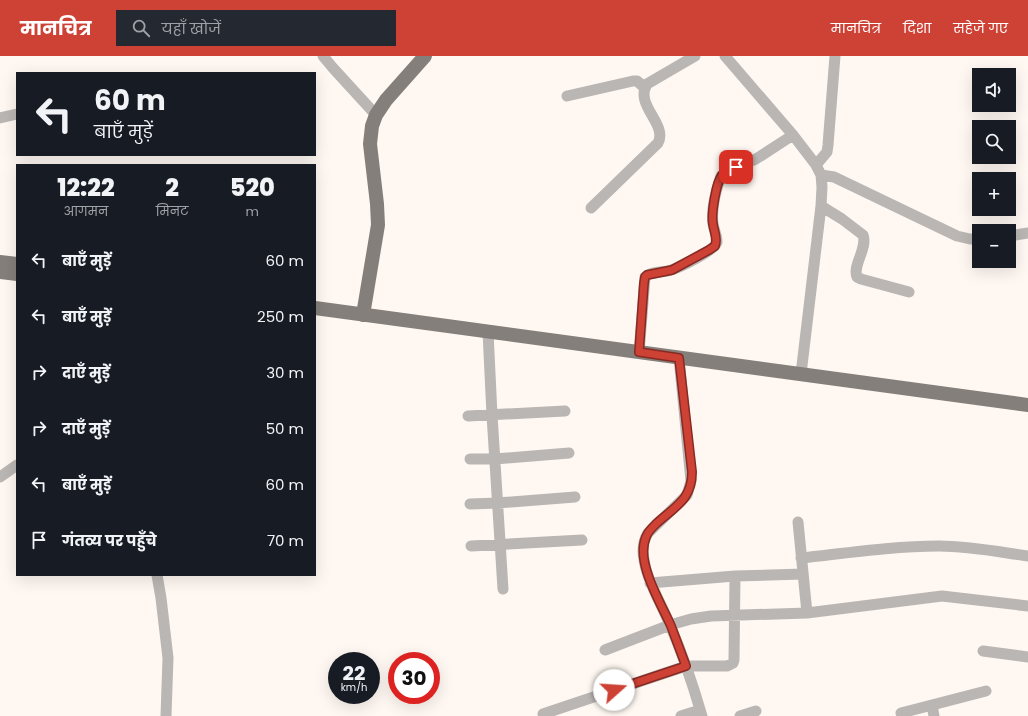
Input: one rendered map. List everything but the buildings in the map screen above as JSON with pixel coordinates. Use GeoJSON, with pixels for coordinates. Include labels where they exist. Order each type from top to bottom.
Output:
{"type":"FeatureCollection","features":[{"type":"Feature","properties":{"kind":"main road"},"geometry":{"type":"LineString","coordinates":[[363,315],[378,225],[370,144],[372,126],[376,115],[386,100],[425,56]]}},
{"type":"Feature","properties":{"kind":"main road"},"geometry":{"type":"LineString","coordinates":[[0,262],[16,264]]}},
{"type":"Feature","properties":{"kind":"main road"},"geometry":{"type":"LineString","coordinates":[[0,272],[16,274]]}},
{"type":"Feature","properties":{"kind":"main road"},"geometry":{"type":"LineString","coordinates":[[316,308],[488,332],[639,349],[680,365],[802,366],[1028,405]]}},
{"type":"Feature","properties":{"kind":"street"},"geometry":{"type":"LineString","coordinates":[[323,56],[376,115]]}},
{"type":"Feature","properties":{"kind":"street"},"geometry":{"type":"LineString","coordinates":[[591,208],[658,143],[660,139],[659,130],[644,100],[645,88],[651,81],[695,56]]}},
{"type":"Feature","properties":{"kind":"street"},"geometry":{"type":"LineString","coordinates":[[725,56],[793,135],[819,170],[822,186],[821,206],[802,366]]}},
{"type":"Feature","properties":{"kind":"street"},"geometry":{"type":"LineString","coordinates":[[819,170],[827,152],[828,145],[835,56]]}},
{"type":"Feature","properties":{"kind":"street"},"geometry":{"type":"LineString","coordinates":[[567,96],[633,81],[637,81],[645,88]]}},
{"type":"Feature","properties":{"kind":"street"},"geometry":{"type":"LineString","coordinates":[[0,118],[16,114]]}},
{"type":"Feature","properties":{"kind":"street"},"geometry":{"type":"LineString","coordinates":[[639,349],[645,277],[650,273],[672,270],[715,246],[716,238],[713,223],[713,212],[721,176],[730,169],[756,159],[793,135]]}},
{"type":"Feature","properties":{"kind":"street"},"geometry":{"type":"LineString","coordinates":[[819,170],[957,236],[972,239]]}},
{"type":"Feature","properties":{"kind":"street"},"geometry":{"type":"LineString","coordinates":[[821,206],[848,223],[863,235],[864,245],[856,271],[857,276],[861,279],[909,292]]}},
{"type":"Feature","properties":{"kind":"street"},"geometry":{"type":"LineString","coordinates":[[1016,235],[1028,233]]}},
{"type":"Feature","properties":{"kind":"street"},"geometry":{"type":"LineString","coordinates":[[488,332],[503,589]]}},
{"type":"Feature","properties":{"kind":"street"},"geometry":{"type":"LineString","coordinates":[[680,365],[692,481],[687,495],[652,528],[645,538],[643,546],[644,559],[650,583],[670,625],[686,666],[701,713],[681,716]]}},
{"type":"Feature","properties":{"kind":"street"},"geometry":{"type":"LineString","coordinates":[[468,416],[565,411]]}},
{"type":"Feature","properties":{"kind":"street"},"geometry":{"type":"LineString","coordinates":[[470,460],[569,453]]}},
{"type":"Feature","properties":{"kind":"street"},"geometry":{"type":"LineString","coordinates":[[0,478],[16,466]]}},
{"type":"Feature","properties":{"kind":"street"},"geometry":{"type":"LineString","coordinates":[[470,504],[574,497]]}},
{"type":"Feature","properties":{"kind":"street"},"geometry":{"type":"LineString","coordinates":[[798,522],[807,613]]}},
{"type":"Feature","properties":{"kind":"street"},"geometry":{"type":"LineString","coordinates":[[471,546],[582,540]]}},
{"type":"Feature","properties":{"kind":"street"},"geometry":{"type":"LineString","coordinates":[[801,558],[903,547],[941,546],[1028,556]]}},
{"type":"Feature","properties":{"kind":"street"},"geometry":{"type":"LineString","coordinates":[[650,583],[735,576],[803,574]]}},
{"type":"Feature","properties":{"kind":"street"},"geometry":{"type":"LineString","coordinates":[[157,576],[168,658],[166,716]]}},
{"type":"Feature","properties":{"kind":"street"},"geometry":{"type":"LineString","coordinates":[[543,714],[686,666],[727,666],[733,663],[735,576]]}},
{"type":"Feature","properties":{"kind":"street"},"geometry":{"type":"LineString","coordinates":[[605,650],[670,625],[691,619],[807,613],[942,596],[1028,606]]}},
{"type":"Feature","properties":{"kind":"street"},"geometry":{"type":"LineString","coordinates":[[983,651],[1028,657]]}},
{"type":"Feature","properties":{"kind":"street"},"geometry":{"type":"LineString","coordinates":[[901,713],[933,711],[986,691]]}},
{"type":"Feature","properties":{"kind":"street"},"geometry":{"type":"LineString","coordinates":[[740,716],[756,711]]}},
{"type":"Feature","properties":{"kind":"route"},"geometry":{"type":"LineString","coordinates":[[614,690],[686,666],[670,625],[650,583],[644,559],[643,546],[648,533],[687,495],[692,481],[679,358],[639,352],[644,283],[645,277],[650,273],[659,273],[672,270],[715,246],[717,242],[713,223],[713,212],[719,183],[721,176],[725,172],[736,167]]}}]}
